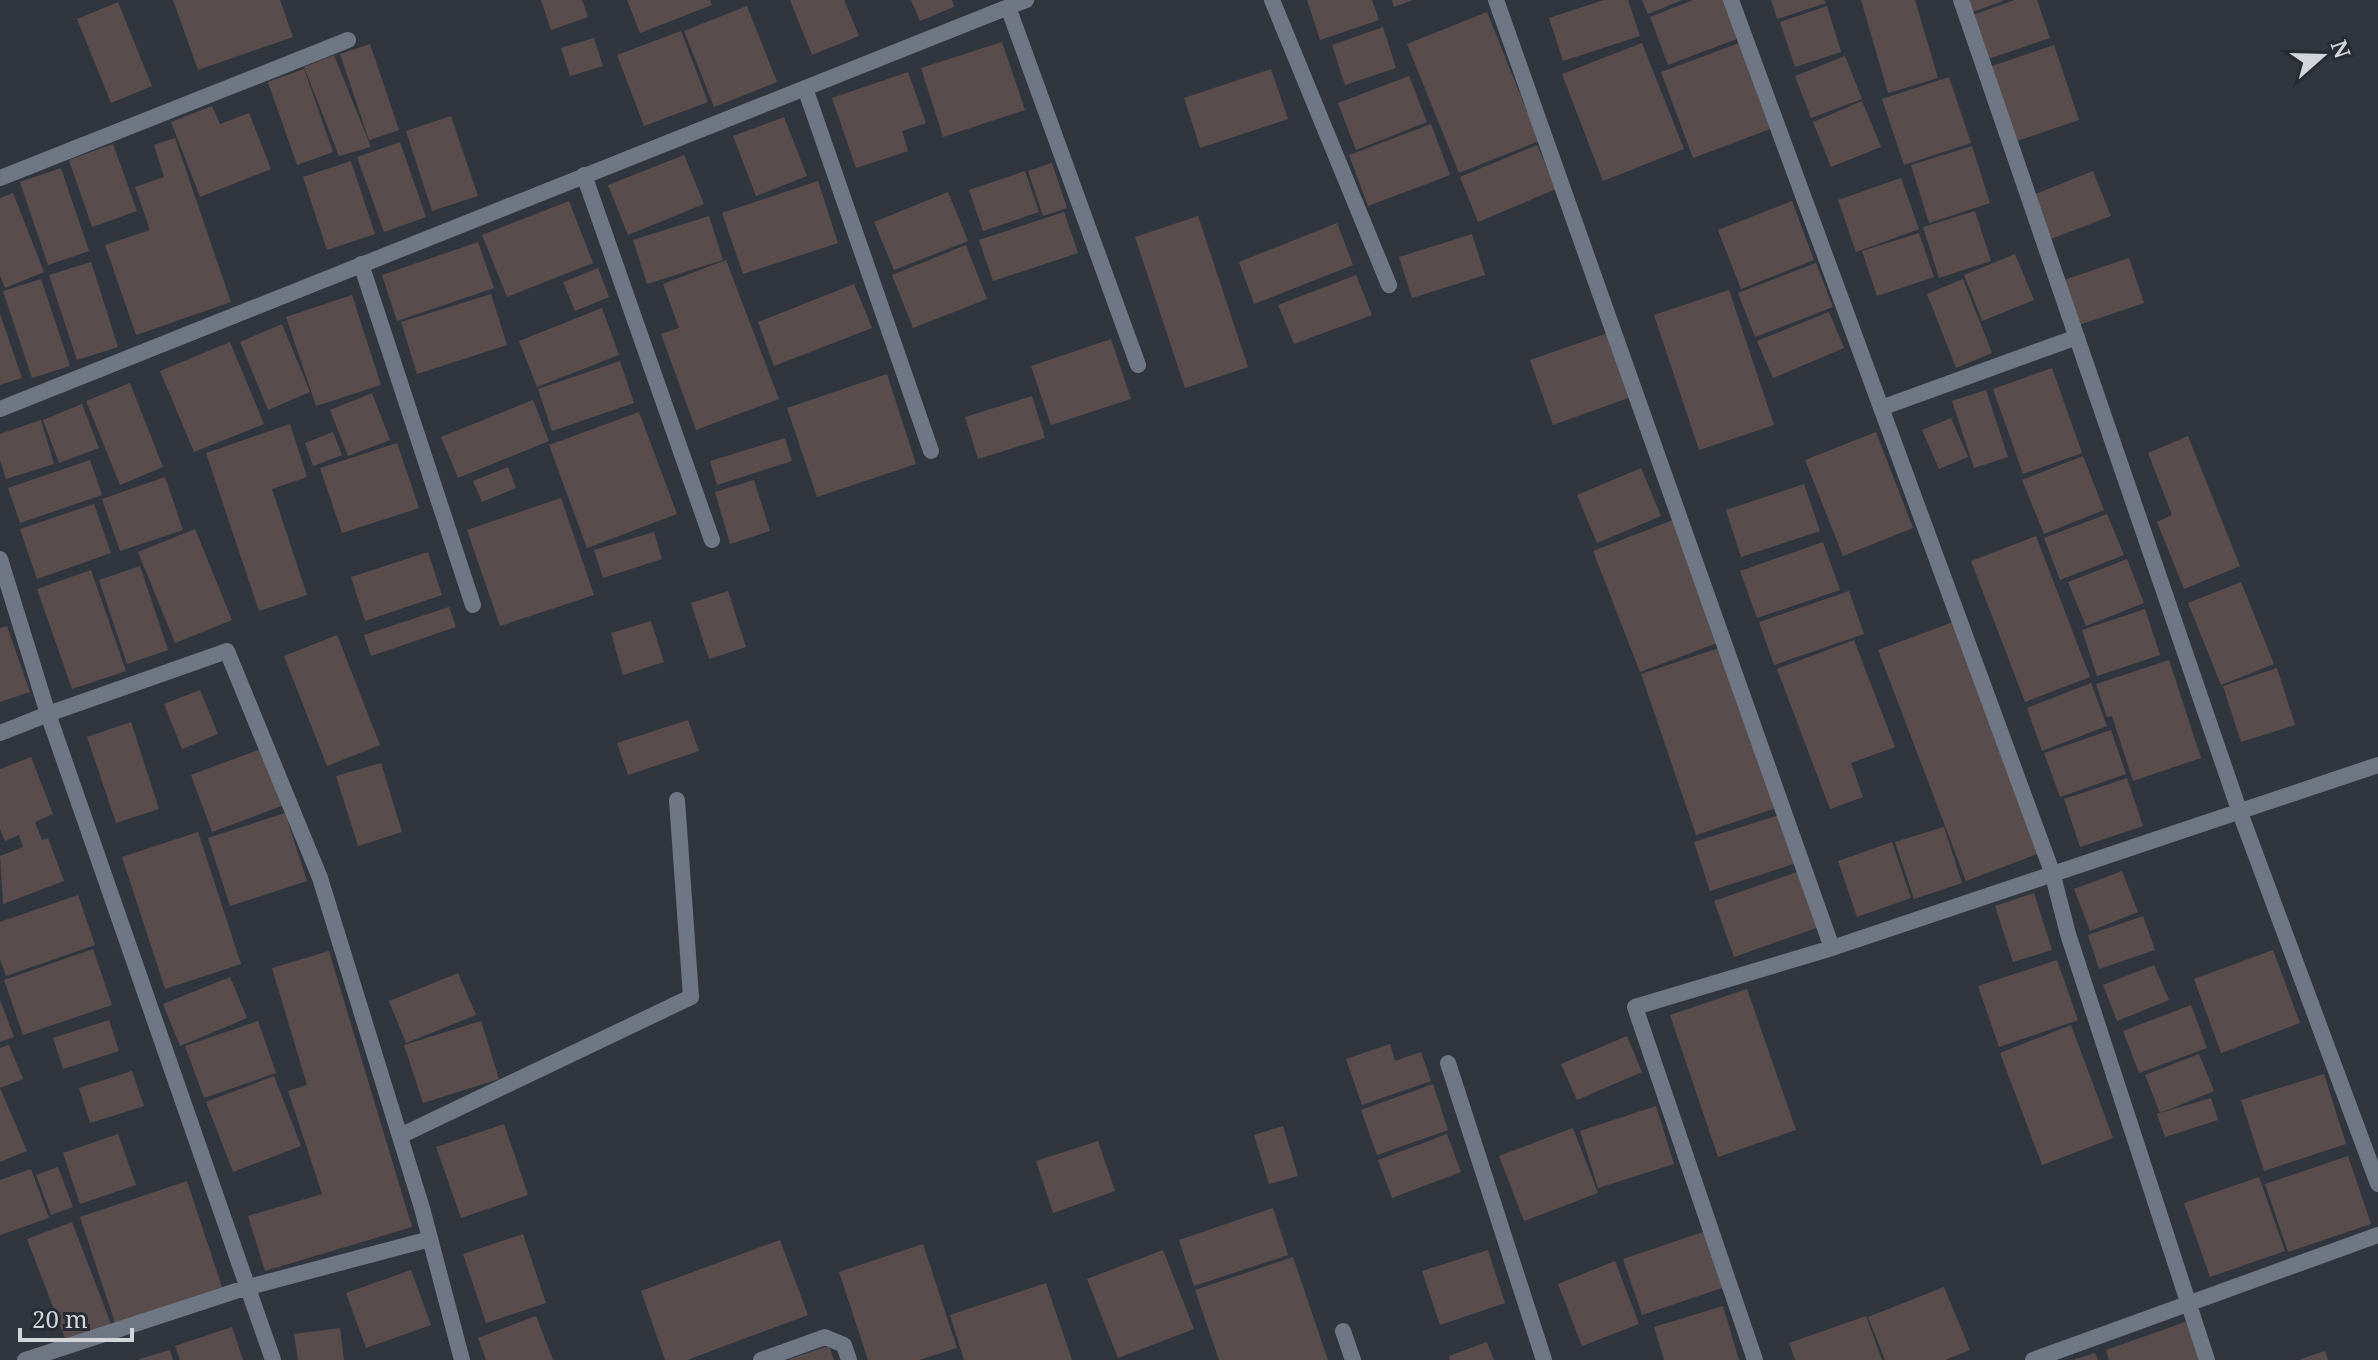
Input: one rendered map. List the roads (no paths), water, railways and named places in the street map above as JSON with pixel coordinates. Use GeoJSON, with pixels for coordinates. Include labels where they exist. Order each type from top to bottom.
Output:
{"type":"FeatureCollection","features":[{"type":"Feature","properties":{"kind":"street"},"geometry":{"type":"LineString","coordinates":[[0,409],[1026,0]]}},
{"type":"Feature","properties":{"kind":"street"},"geometry":{"type":"LineString","coordinates":[[1272,0],[1389,285]]}},
{"type":"Feature","properties":{"kind":"street"},"geometry":{"type":"LineString","coordinates":[[1496,0],[1832,948]]}},
{"type":"Feature","properties":{"kind":"street"},"geometry":{"type":"LineString","coordinates":[[1731,0],[2052,872],[2068,934],[2207,1360]]}},
{"type":"Feature","properties":{"kind":"street"},"geometry":{"type":"LineString","coordinates":[[1961,0],[2239,810],[2378,1184]]}},
{"type":"Feature","properties":{"kind":"street"},"geometry":{"type":"LineString","coordinates":[[1008,7],[1138,365]]}},
{"type":"Feature","properties":{"kind":"street"},"geometry":{"type":"LineString","coordinates":[[0,178],[348,40]]}},
{"type":"Feature","properties":{"kind":"street"},"geometry":{"type":"LineString","coordinates":[[805,88],[931,451]]}},
{"type":"Feature","properties":{"kind":"street"},"geometry":{"type":"LineString","coordinates":[[584,175],[712,540]]}},
{"type":"Feature","properties":{"kind":"street"},"geometry":{"type":"LineString","coordinates":[[361,264],[473,605]]}},
{"type":"Feature","properties":{"kind":"street"},"geometry":{"type":"LineString","coordinates":[[1881,408],[2077,337]]}},
{"type":"Feature","properties":{"kind":"street"},"geometry":{"type":"LineString","coordinates":[[0,559],[48,714],[245,1288],[273,1360]]}},
{"type":"Feature","properties":{"kind":"street"},"geometry":{"type":"LineString","coordinates":[[0,733],[227,651],[320,878],[400,1136],[462,1360]]}},
{"type":"Feature","properties":{"kind":"street"},"geometry":{"type":"LineString","coordinates":[[1755,1360],[1635,1007],[1832,948],[2378,765]]}},
{"type":"Feature","properties":{"kind":"street"},"geometry":{"type":"LineString","coordinates":[[400,1136],[691,997],[677,800]]}},
{"type":"Feature","properties":{"kind":"street"},"geometry":{"type":"LineString","coordinates":[[1448,1063],[1544,1360]]}},
{"type":"Feature","properties":{"kind":"street"},"geometry":{"type":"LineString","coordinates":[[2033,1360],[2378,1235]]}},
{"type":"Feature","properties":{"kind":"street"},"geometry":{"type":"LineString","coordinates":[[25,1360],[245,1288],[430,1239]]}},
{"type":"Feature","properties":{"kind":"street"},"geometry":{"type":"LineString","coordinates":[[1343,1331],[1353,1360]]}},
{"type":"Feature","properties":{"kind":"street"},"geometry":{"type":"LineString","coordinates":[[761,1360],[825,1337],[844,1345],[849,1360]]}}]}
